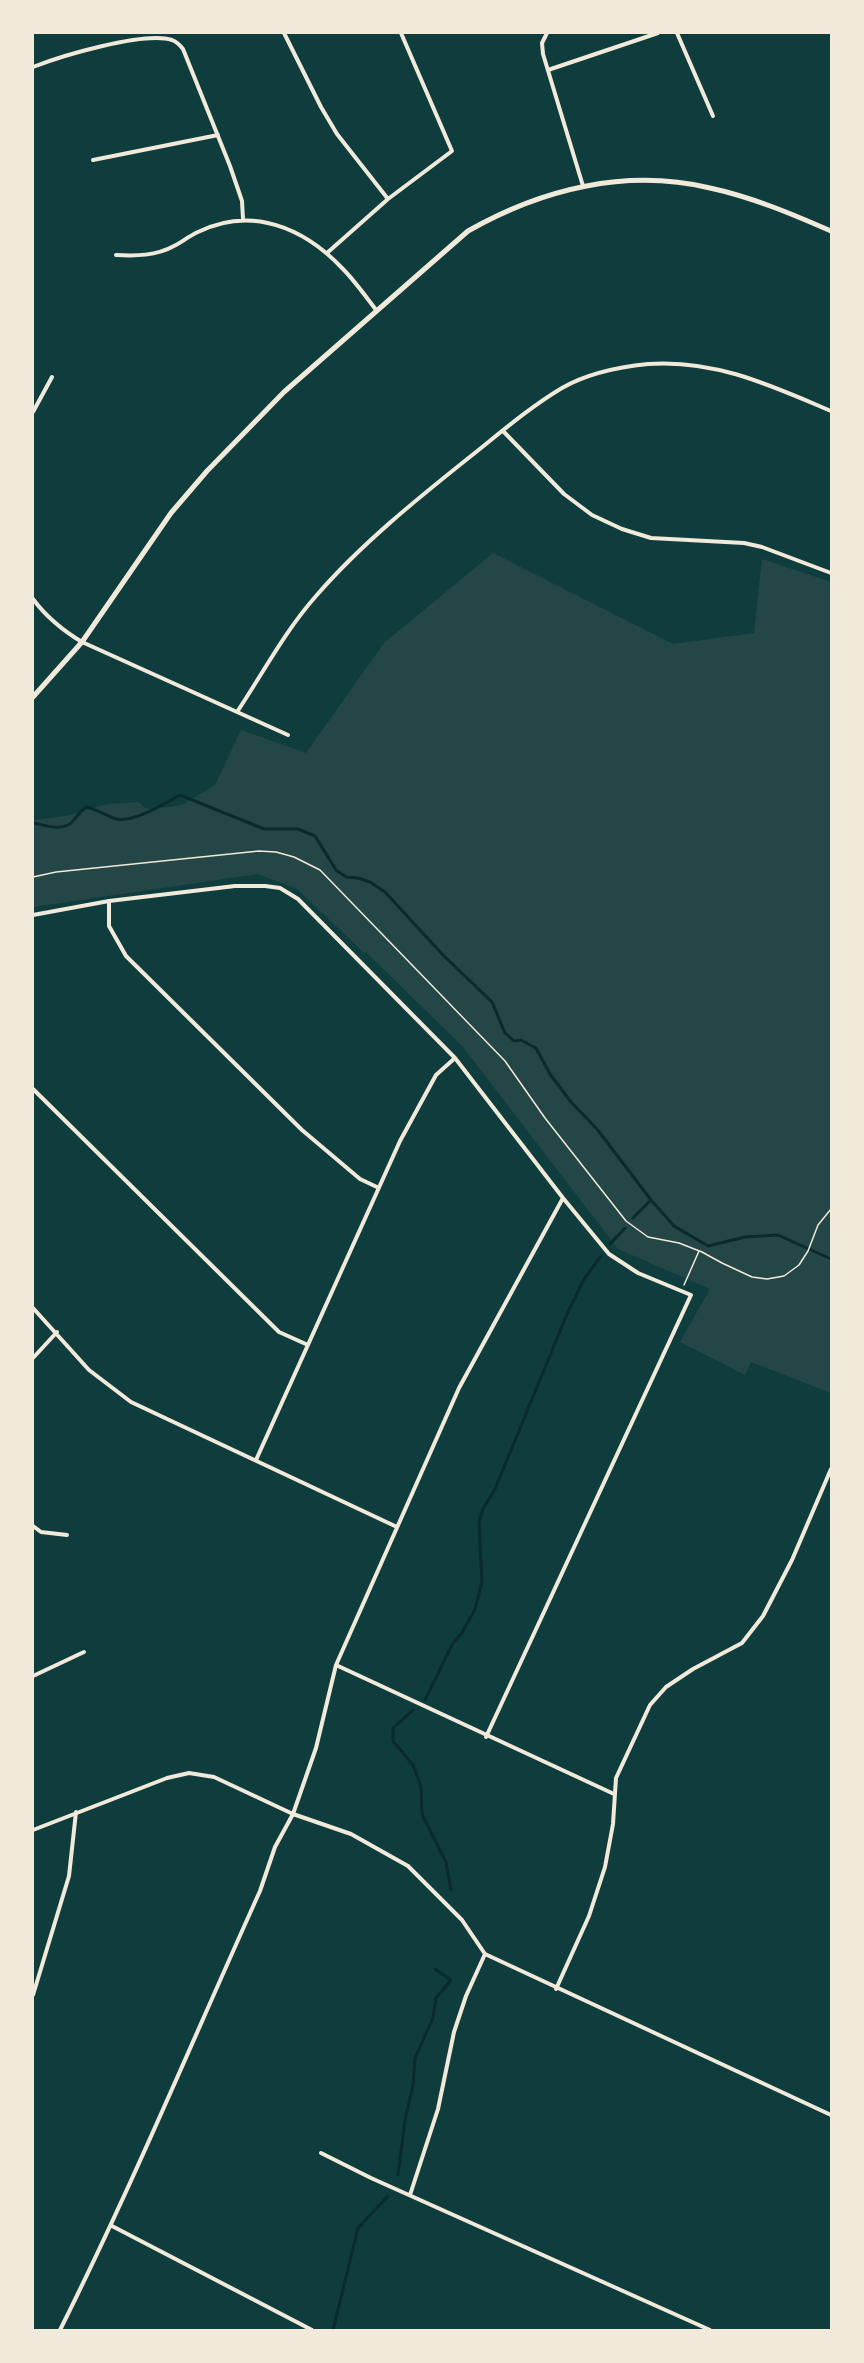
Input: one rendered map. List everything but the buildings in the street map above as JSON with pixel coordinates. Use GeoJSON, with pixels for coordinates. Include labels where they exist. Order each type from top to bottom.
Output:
{"type":"FeatureCollection","features":[{"type":"Feature","properties":{"kind":"street"},"geometry":{"type":"LineString","coordinates":[[284,33],[337,134],[388,199]]}},
{"type":"Feature","properties":{"kind":"street"},"geometry":{"type":"LineString","coordinates":[[327,253],[388,199],[452,151],[402,33]]}},
{"type":"Feature","properties":{"kind":"street"},"geometry":{"type":"LineString","coordinates":[[547,33],[542,44],[548,70],[583,186]]}},
{"type":"Feature","properties":{"kind":"street"},"geometry":{"type":"LineString","coordinates":[[548,70],[658,33]]}},
{"type":"Feature","properties":{"kind":"street"},"geometry":{"type":"LineString","coordinates":[[677,33],[713,116]]}},
{"type":"Feature","properties":{"kind":"street"},"geometry":{"type":"LineString","coordinates":[[33,67],[82,50],[143,40],[170,39],[183,49],[218,135],[242,201],[243,219]]}},
{"type":"Feature","properties":{"kind":"street"},"geometry":{"type":"LineString","coordinates":[[93,160],[218,135]]}},
{"type":"Feature","properties":{"kind":"street"},"geometry":{"type":"LineString","coordinates":[[33,697],[81,642],[171,513],[207,471],[284,392],[468,231],[520,204],[546,195],[583,186],[627,181],[655,181],[709,187],[785,211],[831,231]]}},
{"type":"Feature","properties":{"kind":"street"},"geometry":{"type":"LineString","coordinates":[[116,255],[144,255],[160,252],[198,231],[243,219],[283,226],[327,253],[343,269],[377,312]]}},
{"type":"Feature","properties":{"kind":"street"},"geometry":{"type":"LineString","coordinates":[[237,712],[298,617],[325,586],[388,525],[503,431],[562,388],[602,371],[651,364],[706,367],[746,376],[831,411]]}},
{"type":"Feature","properties":{"kind":"street"},"geometry":{"type":"LineString","coordinates":[[33,412],[52,377]]}},
{"type":"Feature","properties":{"kind":"street"},"geometry":{"type":"LineString","coordinates":[[503,431],[564,494],[592,514],[622,528],[651,538],[744,543],[762,547],[831,573]]}},
{"type":"Feature","properties":{"kind":"street"},"geometry":{"type":"LineString","coordinates":[[33,599],[42,612],[81,642],[288,735]]}},
{"type":"Feature","properties":{"kind":"street"},"geometry":{"type":"LineString","coordinates":[[33,915],[109,901],[235,886],[280,888],[298,899],[327,926],[455,1058],[609,1254],[638,1272],[691,1295],[486,1737]]}},
{"type":"Feature","properties":{"kind":"street"},"geometry":{"type":"LineString","coordinates":[[109,901],[109,926],[126,956],[302,1130],[360,1179],[379,1188]]}},
{"type":"Feature","properties":{"kind":"street"},"geometry":{"type":"LineString","coordinates":[[256,1460],[400,1141],[436,1075],[455,1058]]}},
{"type":"Feature","properties":{"kind":"street"},"geometry":{"type":"LineString","coordinates":[[33,1089],[279,1332],[308,1345]]}},
{"type":"Feature","properties":{"kind":"street"},"geometry":{"type":"LineString","coordinates":[[60,2330],[112,2226],[144,2149],[260,1891],[275,1847],[293,1814],[316,1748],[336,1665],[397,1527],[459,1388],[563,1198]]}},
{"type":"Feature","properties":{"kind":"street"},"geometry":{"type":"LineString","coordinates":[[33,1308],[57,1332],[89,1371],[131,1402],[397,1527]]}},
{"type":"Feature","properties":{"kind":"street"},"geometry":{"type":"LineString","coordinates":[[33,1358],[57,1332]]}},
{"type":"Feature","properties":{"kind":"street"},"geometry":{"type":"LineString","coordinates":[[555,1989],[589,1916],[606,1867],[612,1833],[616,1778],[650,1705],[666,1687],[693,1669],[742,1643],[763,1616],[792,1560],[831,1469]]}},
{"type":"Feature","properties":{"kind":"street"},"geometry":{"type":"LineString","coordinates":[[33,1526],[41,1532],[67,1535]]}},
{"type":"Feature","properties":{"kind":"street"},"geometry":{"type":"LineString","coordinates":[[33,1676],[84,1652]]}},
{"type":"Feature","properties":{"kind":"street"},"geometry":{"type":"LineString","coordinates":[[336,1665],[486,1737],[614,1794]]}},
{"type":"Feature","properties":{"kind":"street"},"geometry":{"type":"LineString","coordinates":[[33,1830],[167,1778],[189,1773],[214,1777],[293,1814],[351,1834],[408,1866],[462,1920],[485,1954],[555,1989],[831,2115]]}},
{"type":"Feature","properties":{"kind":"street"},"geometry":{"type":"LineString","coordinates":[[33,1995],[69,1876],[76,1812]]}},
{"type":"Feature","properties":{"kind":"street"},"geometry":{"type":"LineString","coordinates":[[410,2195],[438,2109],[454,2032],[466,1996],[485,1954]]}},
{"type":"Feature","properties":{"kind":"street"},"geometry":{"type":"LineString","coordinates":[[321,2153],[371,2178],[710,2330]]}},
{"type":"Feature","properties":{"kind":"street"},"geometry":{"type":"LineString","coordinates":[[112,2226],[312,2330]]}},
{"type":"Feature","properties":{"kind":"path"},"geometry":{"type":"LineString","coordinates":[[767,1280],[784,1276],[799,1265],[808,1251],[818,1225],[831,1209]]}},
{"type":"Feature","properties":{"kind":"path"},"geometry":{"type":"LineString","coordinates":[[681,1291],[699,1251]]}},
{"type":"Feature","properties":{"kind":"shaded area"},"geometry":{"type":"Polygon","coordinates":[[[493,553],[673,644],[754,633],[762,559],[831,582],[831,1393],[751,1362],[745,1375],[680,1342],[710,1289],[618,1249],[463,1047],[366,952],[365,954],[297,889],[258,874],[33,907],[33,820],[66,816],[108,804],[139,802],[145,808],[152,809],[182,805],[215,785],[241,730],[306,753],[384,643],[493,553]]]}},
{"type":"Feature","properties":{"kind":"waterway"},"geometry":{"type":"LineString","coordinates":[[33,823],[63,827],[72,822],[86,807],[117,819],[132,818],[149,812],[180,795],[264,829],[298,829],[315,836],[336,870],[346,877],[370,882],[385,892],[443,955],[492,1002],[505,1033],[514,1041],[521,1040],[536,1048],[550,1074],[571,1102],[597,1129],[651,1200],[674,1226],[708,1246],[745,1237],[778,1235],[831,1259]]}},
{"type":"Feature","properties":{"kind":"waterway"},"geometry":{"type":"LineString","coordinates":[[633,1218],[651,1200]]}},
{"type":"Feature","properties":{"kind":"waterway"},"geometry":{"type":"LineString","coordinates":[[610,1244],[625,1228]]}},
{"type":"Feature","properties":{"kind":"waterway"},"geometry":{"type":"LineString","coordinates":[[425,1700],[453,1643],[462,1633],[475,1609],[482,1582],[479,1522],[483,1509],[495,1489],[567,1314],[584,1279],[601,1256]]}},
{"type":"Feature","properties":{"kind":"waterway"},"geometry":{"type":"LineString","coordinates":[[413,1710],[393,1728],[393,1741],[413,1765],[421,1787],[422,1814],[446,1862],[451,1890]]}},
{"type":"Feature","properties":{"kind":"waterway"},"geometry":{"type":"LineString","coordinates":[[398,2175],[405,2120],[413,2085],[415,2058],[433,2018],[436,1998],[451,1980],[435,1969]]}},
{"type":"Feature","properties":{"kind":"waterway"},"geometry":{"type":"LineString","coordinates":[[333,2330],[358,2228],[388,2196]]}}]}
